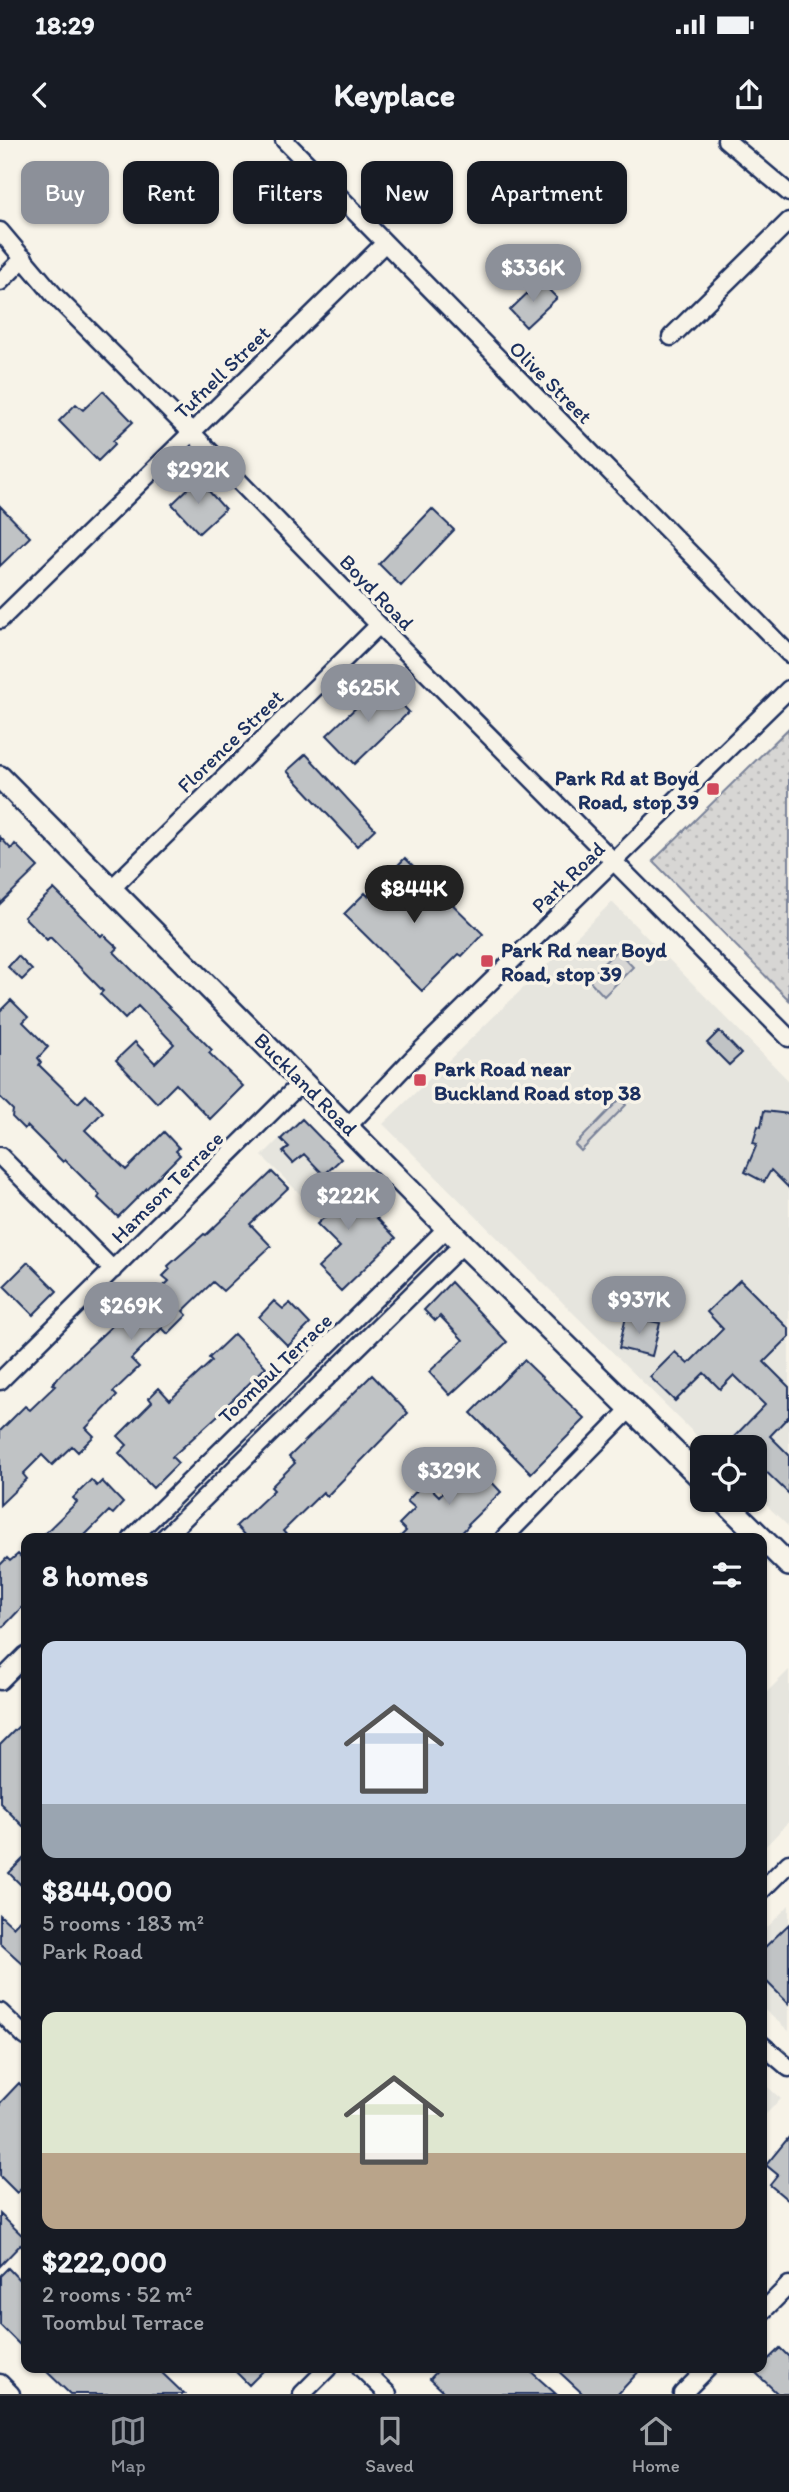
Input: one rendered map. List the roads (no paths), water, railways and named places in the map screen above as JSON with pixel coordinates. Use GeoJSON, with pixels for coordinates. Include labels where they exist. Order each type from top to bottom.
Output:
{"type":"FeatureCollection","features":[{"type":"Feature","properties":{"kind":"street","name":"Olive Street"},"geometry":{"type":"LineString","coordinates":[[284,140],[789,654]]}},
{"type":"Feature","properties":{"kind":"street"},"geometry":{"type":"LineString","coordinates":[[726,140],[789,193]]}},
{"type":"Feature","properties":{"kind":"street"},"geometry":{"type":"LineString","coordinates":[[671,337],[789,221]]}},
{"type":"Feature","properties":{"kind":"street","name":"Boyd Road"},"geometry":{"type":"LineString","coordinates":[[0,231],[54,295],[789,1038]]}},
{"type":"Feature","properties":{"kind":"street","name":"Tufnell Street"},"geometry":{"type":"LineString","coordinates":[[0,620],[385,243]]}},
{"type":"Feature","properties":{"kind":"street"},"geometry":{"type":"LineString","coordinates":[[0,282],[24,258]]}},
{"type":"Feature","properties":{"kind":"street","name":"Florence Street"},"geometry":{"type":"LineString","coordinates":[[111,888],[379,625]]}},
{"type":"Feature","properties":{"kind":"street","name":"Park Road"},"geometry":{"type":"LineString","coordinates":[[348,1126],[412,1059],[789,689]]}},
{"type":"Feature","properties":{"kind":"street","name":"Buckland Road"},"geometry":{"type":"LineString","coordinates":[[0,777],[463,1244],[690,1467]]}},
{"type":"Feature","properties":{"kind":"street","name":"Hamson Terrace"},"geometry":{"type":"LineString","coordinates":[[0,1381],[303,1081]]}},
{"type":"Feature","properties":{"kind":"street"},"geometry":{"type":"LineString","coordinates":[[0,1156],[113,1270]]}},
{"type":"Feature","properties":{"kind":"street","name":"Toombul Terrace"},"geometry":{"type":"LineString","coordinates":[[137,1533],[447,1227]]}},
{"type":"Feature","properties":{"kind":"street","name":"Toombul Terrace"},"geometry":{"type":"LineString","coordinates":[[169,1533],[463,1244]]}},
{"type":"Feature","properties":{"kind":"street"},"geometry":{"type":"LineString","coordinates":[[509,1533],[631,1408]]}},
{"type":"Feature","properties":{"kind":"street"},"geometry":{"type":"LineString","coordinates":[[735,1512],[757,1533]]}},
{"type":"Feature","properties":{"kind":"street"},"geometry":{"type":"LineString","coordinates":[[767,1543],[789,1565]]}},
{"type":"Feature","properties":{"kind":"street"},"geometry":{"type":"LineString","coordinates":[[0,1681],[21,1661]]}},
{"type":"Feature","properties":{"kind":"street"},"geometry":{"type":"LineString","coordinates":[[767,1885],[789,1863]]}},
{"type":"Feature","properties":{"kind":"street"},"geometry":{"type":"LineString","coordinates":[[0,2012],[21,2028]]}},
{"type":"Feature","properties":{"kind":"street"},"geometry":{"type":"LineString","coordinates":[[767,2049],[789,2068]]}},
{"type":"Feature","properties":{"kind":"street"},"geometry":{"type":"LineString","coordinates":[[767,2308],[789,2285]]}},
{"type":"Feature","properties":{"kind":"street"},"geometry":{"type":"LineString","coordinates":[[302,2394],[323,2373]]}},
{"type":"Feature","properties":{"kind":"street"},"geometry":{"type":"LineString","coordinates":[[366,2373],[388,2394]]}},
{"type":"Feature","properties":{"kind":"street"},"geometry":{"type":"LineString","coordinates":[[682,2394],[703,2373]]}},
{"type":"Feature","properties":{"kind":"street"},"geometry":{"type":"LineString","coordinates":[[0,2383],[11,2394]]}},
{"type":"Feature","properties":{"kind":"place","name":"Park Rd at Boyd Road, stop 39"},"geometry":{"type":"Point","coordinates":[713,789]}},
{"type":"Feature","properties":{"kind":"place","name":"Park Rd near Boyd Road, stop 39"},"geometry":{"type":"Point","coordinates":[487,961]}},
{"type":"Feature","properties":{"kind":"place","name":"Park Road near Buckland Road stop 38"},"geometry":{"type":"Point","coordinates":[420,1080]}}]}
